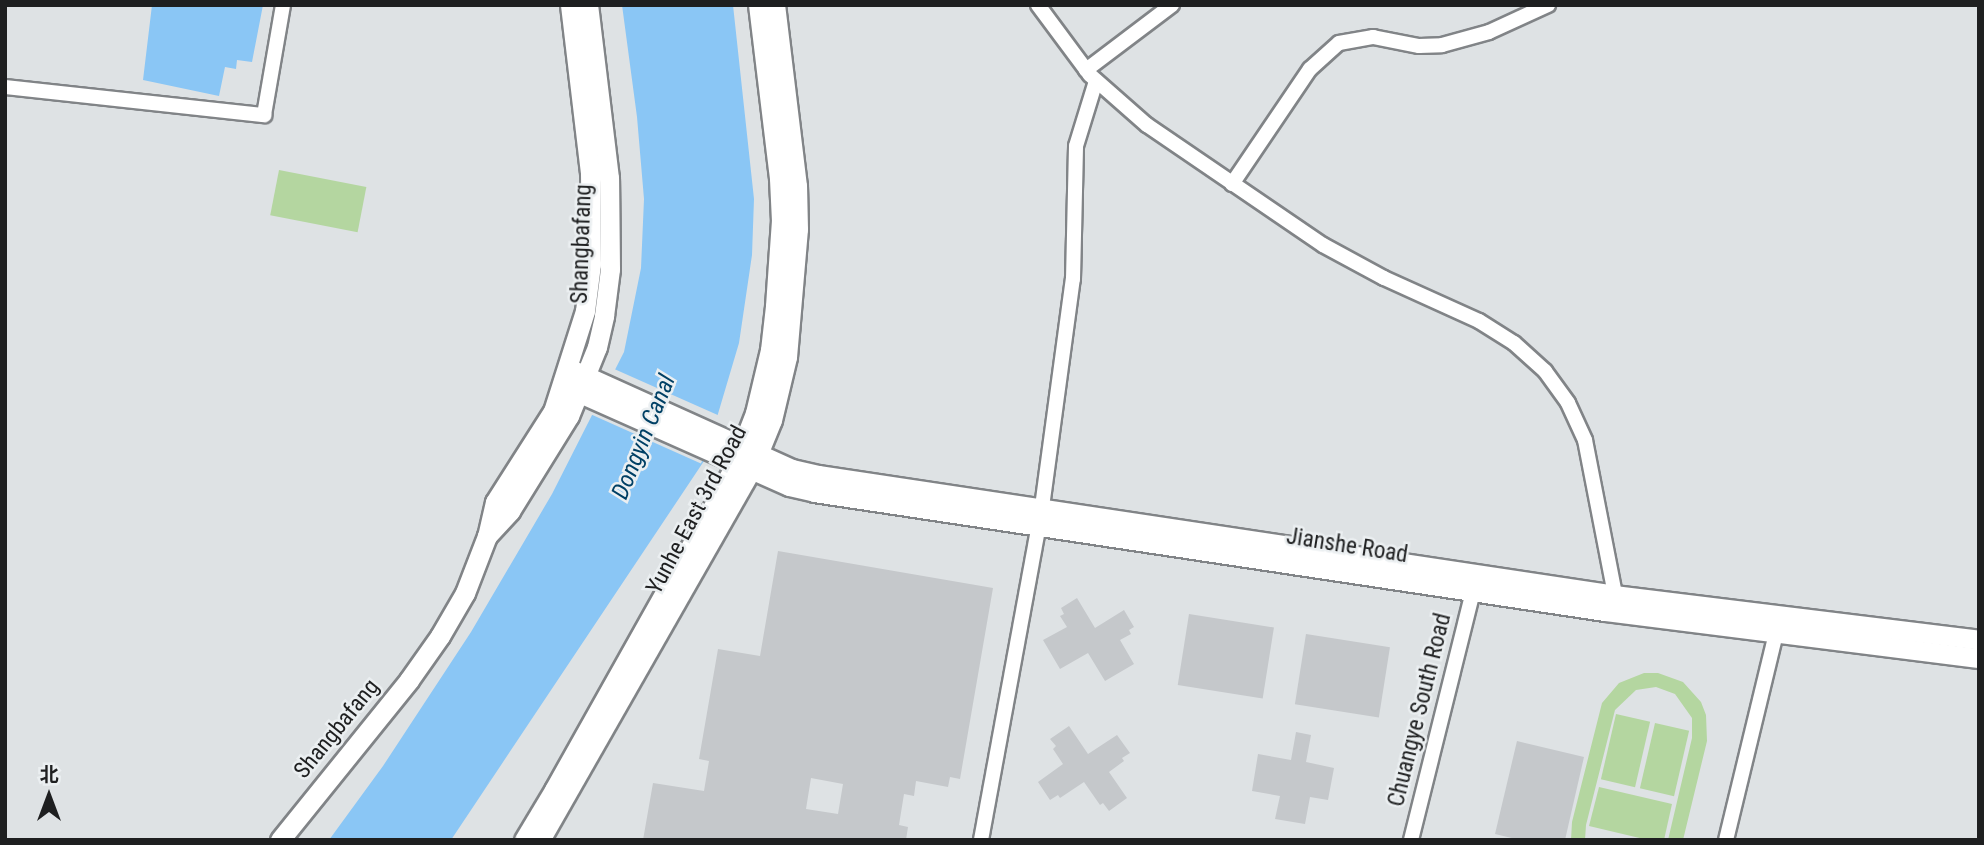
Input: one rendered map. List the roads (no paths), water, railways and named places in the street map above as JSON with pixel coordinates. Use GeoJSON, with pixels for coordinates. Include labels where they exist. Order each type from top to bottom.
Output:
{"type":"FeatureCollection","features":[{"type":"Feature","properties":{"kind":"street"},"geometry":{"type":"LineString","coordinates":[[5,87],[264,115],[284,5]]}},
{"type":"Feature","properties":{"kind":"street","name":"Shangbafang"},"geometry":{"type":"LineString","coordinates":[[570,5],[587,147],[592,219],[581,384]]}},
{"type":"Feature","properties":{"kind":"street","name":"Shangbafang"},"geometry":{"type":"LineString","coordinates":[[280,840],[409,680],[440,636],[465,593],[486,537],[510,512],[569,416],[581,384],[604,316],[611,223],[607,165],[588,5]]}},
{"type":"Feature","properties":{"kind":"street","name":"Yunhe East 3rd Road"},"geometry":{"type":"LineString","coordinates":[[540,840],[748,458],[769,350],[781,221],[779,178],[758,5]]}},
{"type":"Feature","properties":{"kind":"street","name":"Yunhe East 3rd Road"},"geometry":{"type":"LineString","coordinates":[[524,840],[772,420],[787,357],[798,229],[797,186],[775,5]]}},
{"type":"Feature","properties":{"kind":"street"},"geometry":{"type":"LineString","coordinates":[[1038,5],[1091,76],[1147,125],[1323,245],[1497,331],[1545,371],[1568,403],[1585,440],[1615,595]]}},
{"type":"Feature","properties":{"kind":"street"},"geometry":{"type":"LineString","coordinates":[[981,840],[1040,516],[1073,279],[1076,146],[1091,76],[1172,5]]}},
{"type":"Feature","properties":{"kind":"street"},"geometry":{"type":"LineString","coordinates":[[1232,184],[1310,69],[1339,43],[1373,37],[1419,46],[1442,45],[1489,32],[1548,5]]}},
{"type":"Feature","properties":{"kind":"street","name":"Jianshe Road"},"geometry":{"type":"LineString","coordinates":[[581,384],[748,458],[789,486],[814,492],[1040,516],[1615,595],[1979,640]]}},
{"type":"Feature","properties":{"kind":"street","name":"Jianshe Road"},"geometry":{"type":"LineString","coordinates":[[1040,516],[1473,591],[1605,611],[1979,658]]}},
{"type":"Feature","properties":{"kind":"street","name":"Chuangye South Road"},"geometry":{"type":"LineString","coordinates":[[1411,840],[1473,591]]}},
{"type":"Feature","properties":{"kind":"street"},"geometry":{"type":"LineString","coordinates":[[1726,840],[1776,633]]}},
{"type":"Feature","properties":{"kind":"water"},"geometry":{"type":"Polygon","coordinates":[[[152,5],[263,5],[252,62],[237,60],[236,69],[225,67],[219,96],[143,80],[152,5]]]}},
{"type":"Feature","properties":{"kind":"water","name":"Dongyin Canal"},"geometry":{"type":"Polygon","coordinates":[[[622,5],[733,5],[754,199],[752,255],[739,343],[704,461],[451,840],[329,840],[383,766],[471,632],[552,494],[624,352],[641,268],[644,199],[637,117],[622,5]]]}}]}
